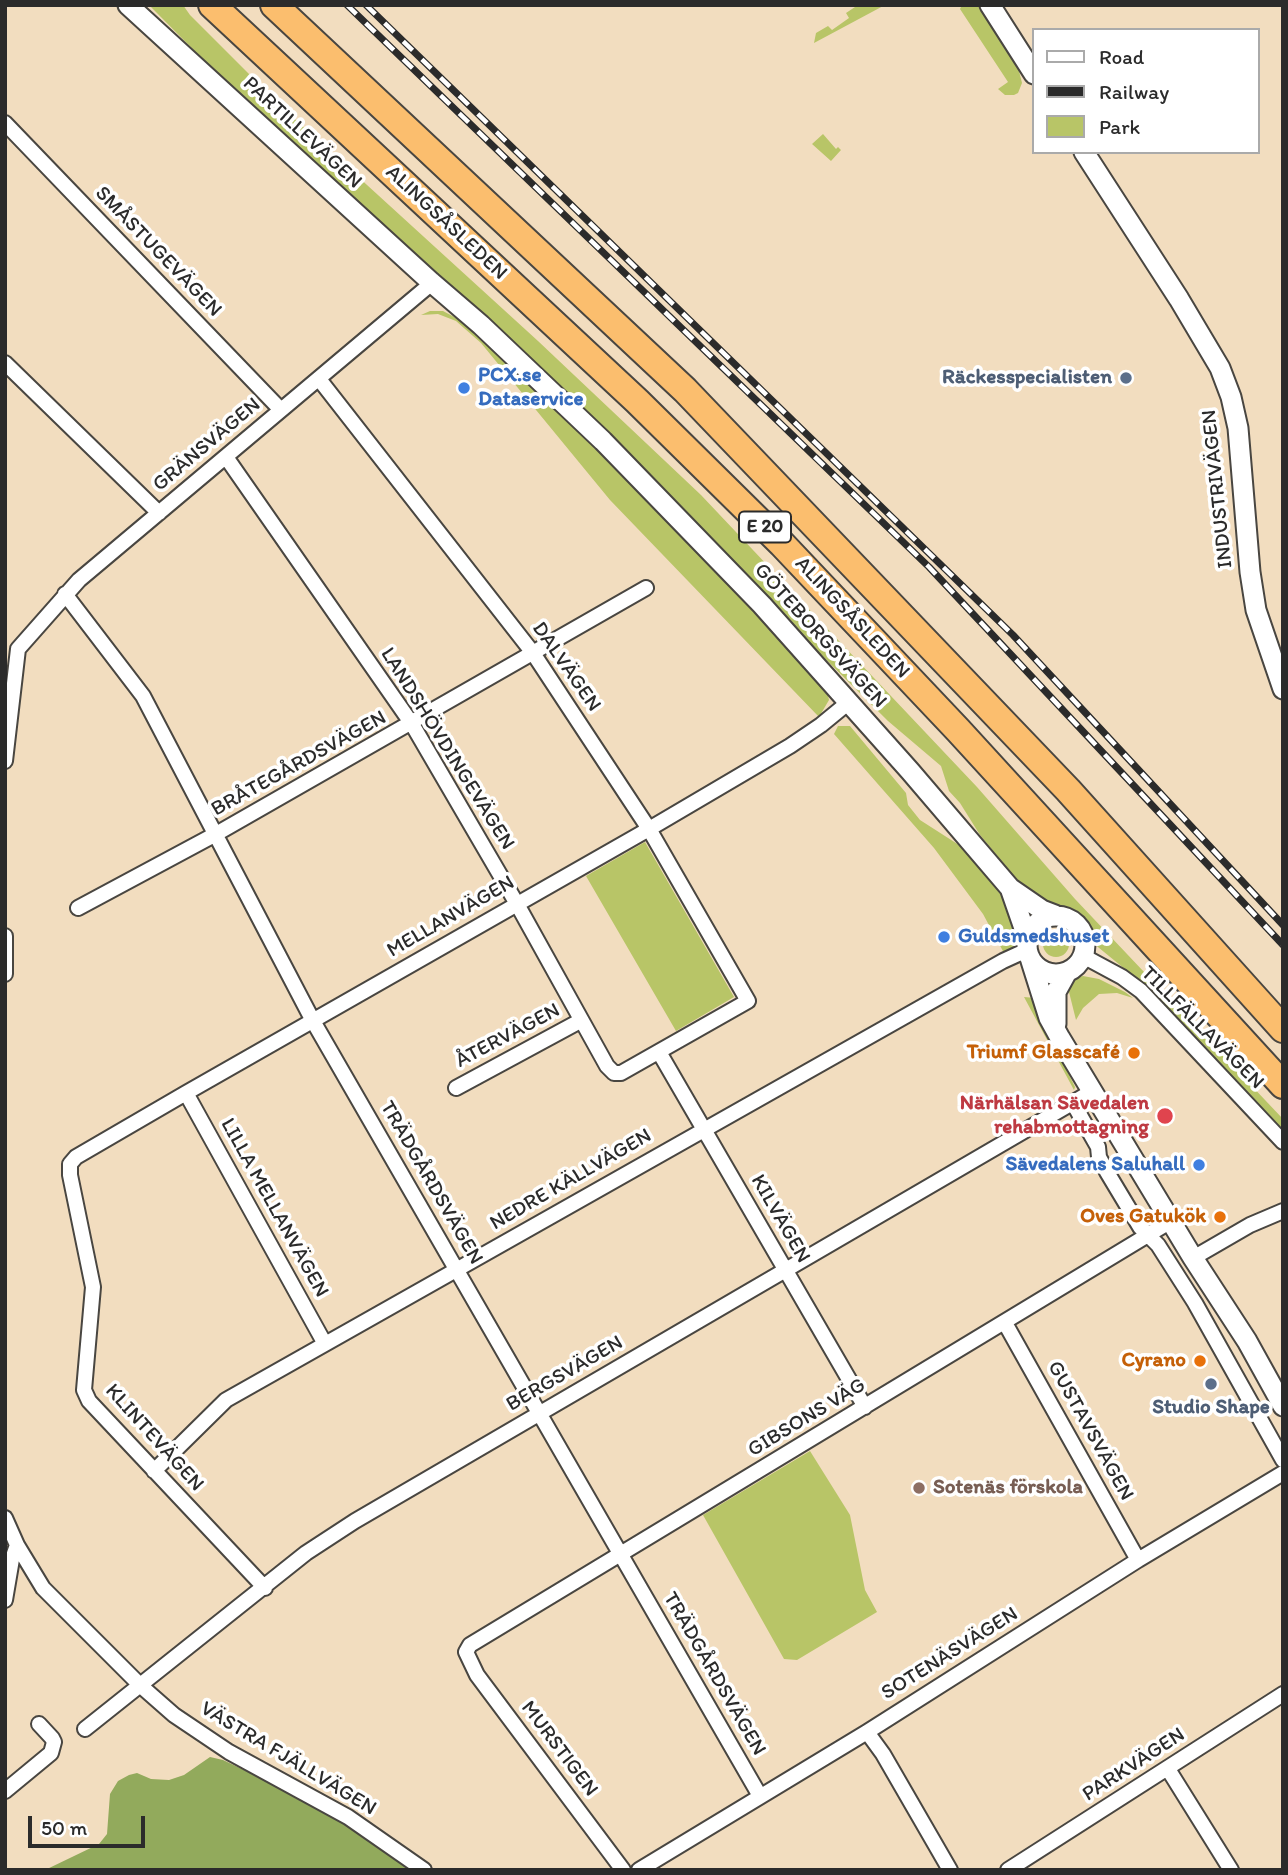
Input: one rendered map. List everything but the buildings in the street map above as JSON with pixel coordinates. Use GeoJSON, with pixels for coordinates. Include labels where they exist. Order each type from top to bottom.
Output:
{"type":"FeatureCollection","features":[{"type":"Feature","properties":{"kind":"highway","name":"ALINGSÅSLEDEN"},"geometry":{"type":"LineString","coordinates":[[212,5],[637,401],[782,544],[958,730],[1283,1085]]}},
{"type":"Feature","properties":{"kind":"highway","name":"E 20"},"geometry":{"type":"LineString","coordinates":[[274,5],[685,390],[1068,790],[1283,1029]]}},
{"type":"Feature","properties":{"kind":"street"},"geometry":{"type":"LineString","coordinates":[[990,5],[1032,71]]}},
{"type":"Feature","properties":{"kind":"street","name":"PARTILLEVÄGEN"},"geometry":{"type":"LineString","coordinates":[[134,9],[431,283]]}},
{"type":"Feature","properties":{"kind":"street","name":"SMÅSTUGEVÄGEN"},"geometry":{"type":"LineString","coordinates":[[5,124],[281,410]]}},
{"type":"Feature","properties":{"kind":"street","name":"INDUSTRIVÄGEN"},"geometry":{"type":"LineString","coordinates":[[1085,154],[1179,299],[1220,368],[1231,397],[1237,428],[1256,610],[1283,689]]}},
{"type":"Feature","properties":{"kind":"street","name":"GRÄNSVÄGEN"},"geometry":{"type":"LineString","coordinates":[[12,646],[65,594],[431,283]]}},
{"type":"Feature","properties":{"kind":"street","name":"GÖTEBORGSVÄGEN"},"geometry":{"type":"LineString","coordinates":[[431,283],[500,343],[677,514],[849,702],[1010,888],[1042,910],[1055,915]]}},
{"type":"Feature","properties":{"kind":"street"},"geometry":{"type":"LineString","coordinates":[[5,363],[159,513]]}},
{"type":"Feature","properties":{"kind":"street","name":"DALVÄGEN"},"geometry":{"type":"LineString","coordinates":[[319,379],[533,653],[649,829],[748,1001],[659,1052]]}},
{"type":"Feature","properties":{"kind":"street","name":"LANDSHÖVDINGEVÄGEN"},"geometry":{"type":"LineString","coordinates":[[226,457],[412,724],[607,1066],[614,1073],[621,1073],[659,1052]]}},
{"type":"Feature","properties":{"kind":"street","name":"BRÅTEGÅRDSVÄGEN"},"geometry":{"type":"LineString","coordinates":[[78,908],[412,724],[646,588]]}},
{"type":"Feature","properties":{"kind":"street","name":"TRÄDGÅRDSVÄGEN"},"geometry":{"type":"LineString","coordinates":[[65,594],[143,696],[313,1021],[760,1796]]}},
{"type":"Feature","properties":{"kind":"street"},"geometry":{"type":"LineString","coordinates":[[5,761],[12,646]]}},
{"type":"Feature","properties":{"kind":"street","name":"MELLANVÄGEN"},"geometry":{"type":"LineString","coordinates":[[70,1164],[76,1157],[186,1093],[790,746],[815,730],[849,702]]}},
{"type":"Feature","properties":{"kind":"street","name":"GÖTEBORGSVÄGEN"},"geometry":{"type":"LineString","coordinates":[[1010,888],[1044,1003],[1056,1028],[1091,1092],[1247,1341],[1283,1406]]}},
{"type":"Feature","properties":{"kind":"street"},"geometry":{"type":"LineString","coordinates":[[1055,915],[1069,919],[1080,928],[1085,942],[1083,956],[1077,965],[1067,972],[1056,974],[1044,972],[1028,949],[1038,921],[1055,915]]}},
{"type":"Feature","properties":{"kind":"street"},"geometry":{"type":"LineString","coordinates":[[5,939],[5,974]]}},
{"type":"Feature","properties":{"kind":"street","name":"NEDRE KÄLLVÄGEN"},"geometry":{"type":"LineString","coordinates":[[154,1471],[226,1400],[1028,949]]}},
{"type":"Feature","properties":{"kind":"street","name":"TILLFÄLLAVÄGEN"},"geometry":{"type":"LineString","coordinates":[[1083,956],[1142,991],[1283,1142]]}},
{"type":"Feature","properties":{"kind":"street","name":"GÖTEBORGSVÄGEN"},"geometry":{"type":"LineString","coordinates":[[1056,1028],[1056,992],[1067,972]]}},
{"type":"Feature","properties":{"kind":"street","name":"ÅTERVÄGEN"},"geometry":{"type":"LineString","coordinates":[[456,1088],[580,1021]]}},
{"type":"Feature","properties":{"kind":"street","name":"KILVÄGEN"},"geometry":{"type":"LineString","coordinates":[[659,1052],[865,1407]]}},
{"type":"Feature","properties":{"kind":"street","name":"BERGSVÄGEN"},"geometry":{"type":"LineString","coordinates":[[85,1729],[306,1553],[355,1521],[1091,1092]]}},
{"type":"Feature","properties":{"kind":"street","name":"LILLA MELLANVÄGEN"},"geometry":{"type":"LineString","coordinates":[[186,1093],[325,1344]]}},
{"type":"Feature","properties":{"kind":"street"},"geometry":{"type":"LineString","coordinates":[[1073,1103],[1098,1147],[1099,1157],[1107,1172],[1140,1227],[1149,1235],[1195,1303],[1283,1460]]}},
{"type":"Feature","properties":{"kind":"street","name":"KLINTEVÄGEN"},"geometry":{"type":"LineString","coordinates":[[70,1164],[93,1287],[84,1390],[89,1401],[265,1588]]}},
{"type":"Feature","properties":{"kind":"street"},"geometry":{"type":"LineString","coordinates":[[1194,1258],[1250,1225],[1283,1211]]}},
{"type":"Feature","properties":{"kind":"street","name":"GIBSONS VÄG"},"geometry":{"type":"LineString","coordinates":[[466,1652],[478,1638],[620,1556],[1171,1221]]}},
{"type":"Feature","properties":{"kind":"street","name":"GUSTAVSVÄGEN"},"geometry":{"type":"LineString","coordinates":[[1005,1323],[1139,1560]]}},
{"type":"Feature","properties":{"kind":"street","name":"SOTENÄSVÄGEN"},"geometry":{"type":"LineString","coordinates":[[639,1870],[867,1732],[1139,1560],[1283,1473]]}},
{"type":"Feature","properties":{"kind":"street","name":"VÄSTRA FJÄLLVÄGEN"},"geometry":{"type":"LineString","coordinates":[[5,1518],[17,1545],[43,1588],[141,1686],[208,1740],[267,1774],[320,1800],[424,1870]]}},
{"type":"Feature","properties":{"kind":"street"},"geometry":{"type":"LineString","coordinates":[[5,1600],[17,1545]]}},
{"type":"Feature","properties":{"kind":"street","name":"MURSTIGEN"},"geometry":{"type":"LineString","coordinates":[[466,1652],[477,1675],[622,1870]]}},
{"type":"Feature","properties":{"kind":"street","name":"PARKVÄGEN"},"geometry":{"type":"LineString","coordinates":[[1008,1870],[1283,1694]]}},
{"type":"Feature","properties":{"kind":"street"},"geometry":{"type":"LineString","coordinates":[[5,1791],[51,1753],[54,1742],[39,1724]]}},
{"type":"Feature","properties":{"kind":"street"},"geometry":{"type":"LineString","coordinates":[[867,1732],[950,1870]]}},
{"type":"Feature","properties":{"kind":"street"},"geometry":{"type":"LineString","coordinates":[[1168,1769],[1231,1870]]}},
{"type":"Feature","properties":{"kind":"green space"},"geometry":{"type":"Polygon","coordinates":[[[149,5],[183,5],[287,112],[538,341],[701,495],[977,787],[1075,899],[1283,1119],[1283,1133],[1153,992],[1093,943],[1082,919],[1068,909],[1055,906],[1017,880],[949,791],[941,766],[888,721],[775,609],[273,130],[149,5]]]}},
{"type":"Feature","properties":{"kind":"green space"},"geometry":{"type":"Polygon","coordinates":[[[858,5],[885,5],[814,43],[816,33],[828,26],[832,30],[849,18],[846,13],[858,5]]]}},
{"type":"Feature","properties":{"kind":"green space"},"geometry":{"type":"Polygon","coordinates":[[[962,5],[978,5],[1018,67],[1022,83],[1018,93],[1005,95],[998,89],[1008,82],[960,9],[962,5]]]}},
{"type":"Feature","properties":{"kind":"green space"},"geometry":{"type":"Polygon","coordinates":[[[823,134],[836,149],[838,147],[841,150],[831,161],[812,144],[823,134]]]}},
{"type":"Feature","properties":{"kind":"green space"},"geometry":{"type":"Polygon","coordinates":[[[430,311],[443,311],[460,320],[499,353],[636,486],[753,608],[827,691],[829,700],[819,717],[610,500],[481,343],[456,321],[438,314],[421,315],[430,311]]]}},
{"type":"Feature","properties":{"kind":"green space"},"geometry":{"type":"Polygon","coordinates":[[[838,726],[850,726],[906,793],[908,805],[920,820],[959,845],[992,882],[1012,910],[1018,940],[1015,946],[1004,953],[983,914],[934,848],[834,734],[838,726]]]}},
{"type":"Feature","properties":{"kind":"green space"},"geometry":{"type":"Polygon","coordinates":[[[645,842],[734,997],[676,1031],[586,876],[645,842]]]}},
{"type":"Feature","properties":{"kind":"green space"},"geometry":{"type":"Polygon","coordinates":[[[1056,931],[1065,935],[1069,944],[1065,953],[1056,957],[1047,953],[1043,944],[1047,935],[1056,931]]]}},
{"type":"Feature","properties":{"kind":"green space"},"geometry":{"type":"Polygon","coordinates":[[[1083,976],[1099,979],[1133,998],[1117,993],[1099,994],[1083,1008],[1076,1020],[1069,992],[1065,988],[1072,979],[1083,976]]]}},
{"type":"Feature","properties":{"kind":"green space"},"geometry":{"type":"Polygon","coordinates":[[[1024,997],[1035,998],[1074,1090],[1024,997]]]}},
{"type":"Feature","properties":{"kind":"green space"},"geometry":{"type":"Polygon","coordinates":[[[810,1451],[850,1515],[865,1590],[877,1612],[797,1660],[784,1659],[703,1515],[810,1451]]]}},
{"type":"Feature","properties":{"kind":"green space"},"geometry":{"type":"Polygon","coordinates":[[[210,1757],[223,1760],[326,1809],[416,1870],[45,1870],[99,1844],[107,1834],[110,1794],[118,1781],[137,1773],[151,1779],[169,1780],[184,1775],[210,1757]]]}},
{"type":"Feature","properties":{"kind":"railway"},"geometry":{"type":"LineString","coordinates":[[347,5],[929,567],[1283,945]]}},
{"type":"Feature","properties":{"kind":"railway"},"geometry":{"type":"LineString","coordinates":[[366,5],[1013,635],[1283,925]]}},
{"type":"Feature","properties":{"kind":"place","name":"Räckesspecialisten"},"geometry":{"type":"Point","coordinates":[1126,378]}},
{"type":"Feature","properties":{"kind":"place","name":"PCX.se Dataservice"},"geometry":{"type":"Point","coordinates":[464,388]}},
{"type":"Feature","properties":{"kind":"place","name":"Guldsmedshuset"},"geometry":{"type":"Point","coordinates":[944,937]}},
{"type":"Feature","properties":{"kind":"place","name":"Triumf Glasscafé"},"geometry":{"type":"Point","coordinates":[1134,1053]}},
{"type":"Feature","properties":{"kind":"place","name":"Närhälsan Sävedalen rehabmottagning"},"geometry":{"type":"Point","coordinates":[1165,1116]}},
{"type":"Feature","properties":{"kind":"place","name":"Sävedalens Saluhall"},"geometry":{"type":"Point","coordinates":[1199,1165]}},
{"type":"Feature","properties":{"kind":"place","name":"Oves Gatukök"},"geometry":{"type":"Point","coordinates":[1220,1217]}},
{"type":"Feature","properties":{"kind":"place","name":"Cyrano"},"geometry":{"type":"Point","coordinates":[1200,1361]}},
{"type":"Feature","properties":{"kind":"place","name":"Studio Shape"},"geometry":{"type":"Point","coordinates":[1211,1384]}},
{"type":"Feature","properties":{"kind":"place","name":"Sotenäs förskola"},"geometry":{"type":"Point","coordinates":[919,1488]}}]}
